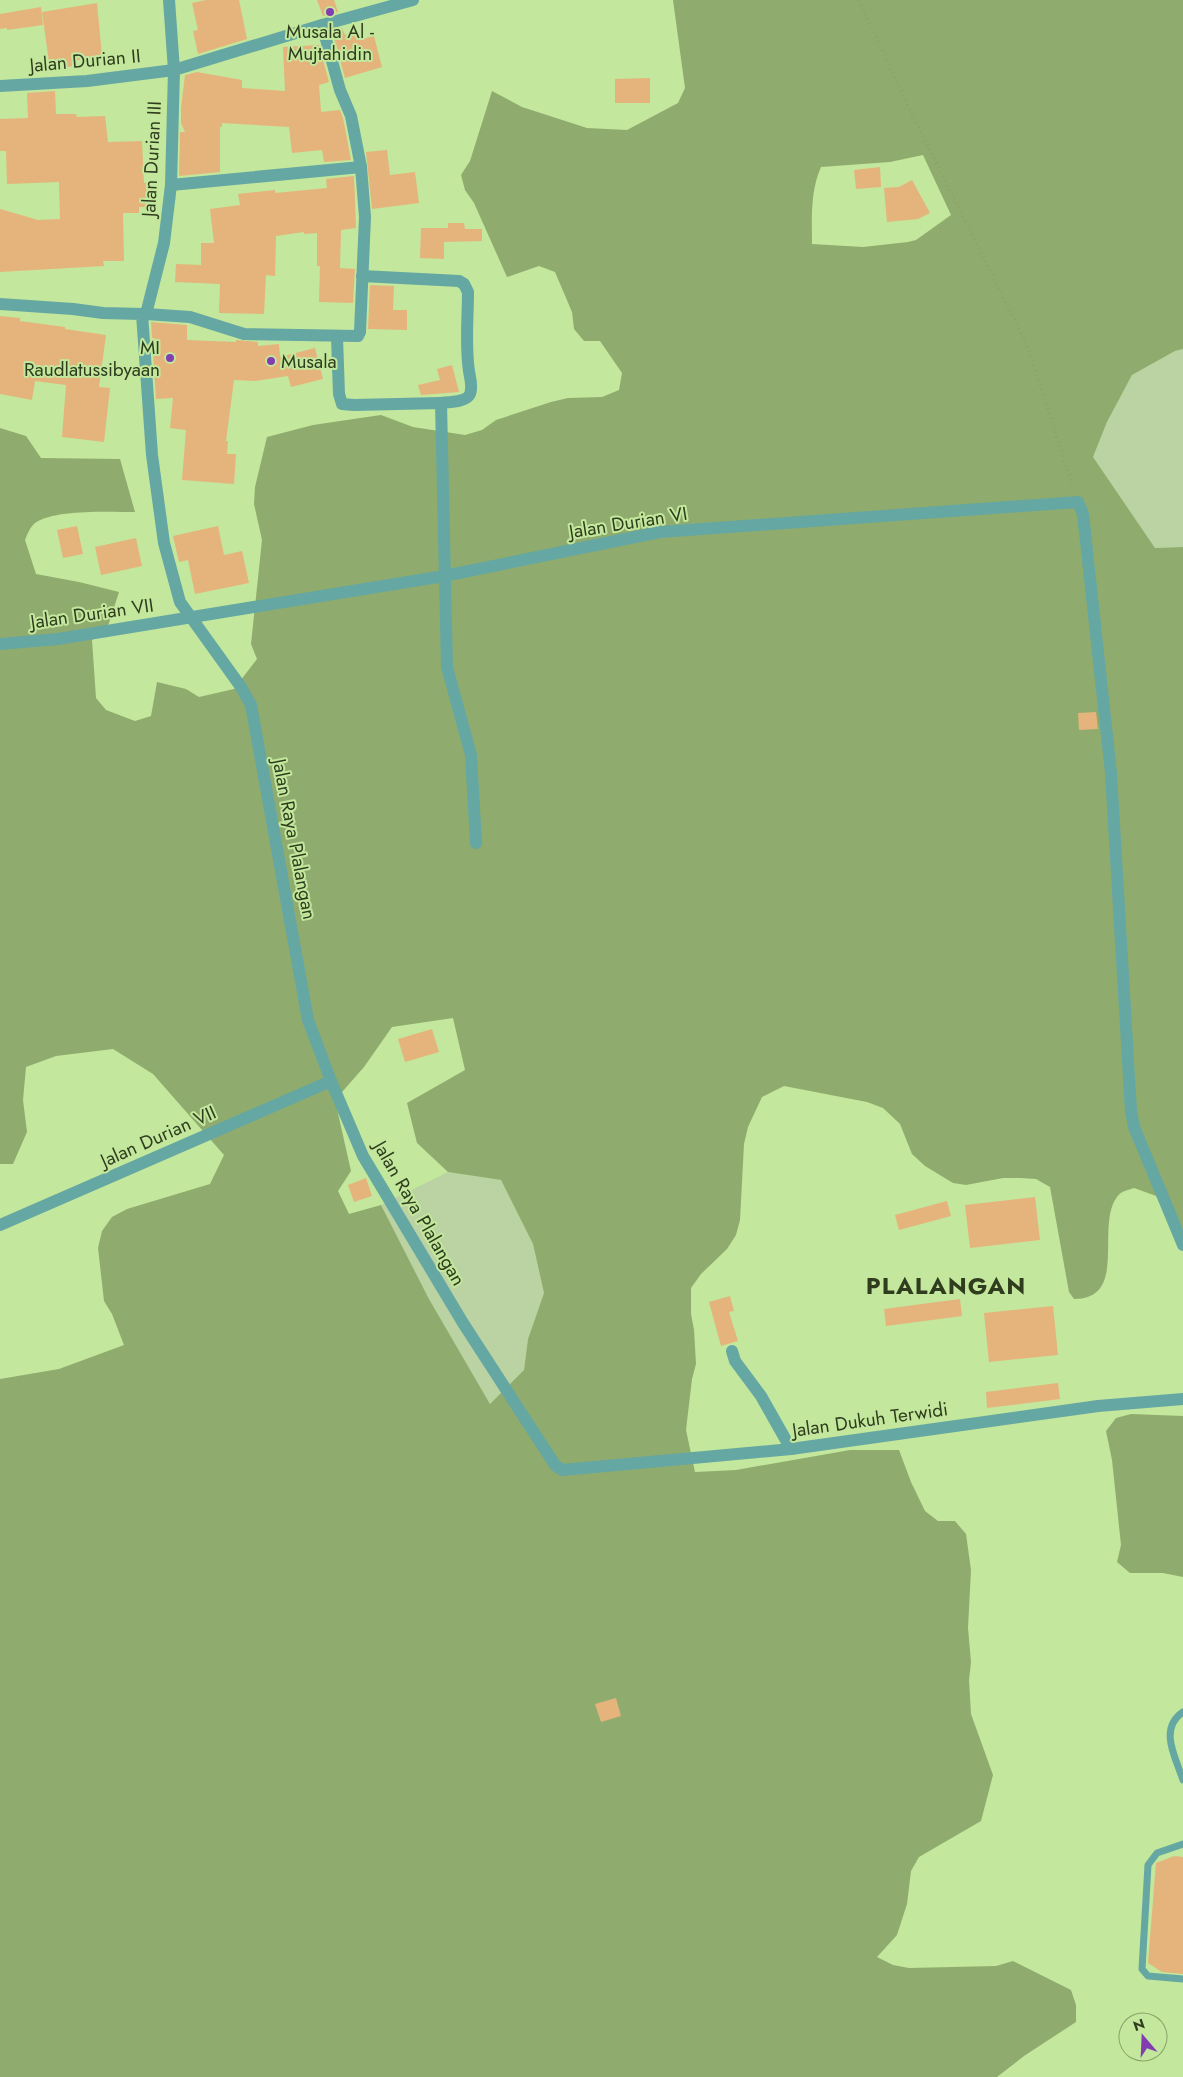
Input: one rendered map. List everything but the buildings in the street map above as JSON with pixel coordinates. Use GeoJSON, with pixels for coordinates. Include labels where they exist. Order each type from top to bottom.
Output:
{"type":"FeatureCollection","features":[{"type":"Feature","properties":{"kind":"street","name":"Jalan Durian III"},"geometry":{"type":"LineString","coordinates":[[144,314],[164,243],[171,185],[174,70],[169,0]]}},
{"type":"Feature","properties":{"kind":"street","name":"Jalan Durian II"},"geometry":{"type":"LineString","coordinates":[[0,86],[87,81],[174,70],[322,25],[413,0]]}},
{"type":"Feature","properties":{"kind":"street"},"geometry":{"type":"LineString","coordinates":[[0,304],[190,318],[244,334],[354,338],[358,336],[360,332],[364,216],[361,167],[351,116],[340,90],[322,25]]}},
{"type":"Feature","properties":{"kind":"street"},"geometry":{"type":"LineString","coordinates":[[171,185],[361,167]]}},
{"type":"Feature","properties":{"kind":"street"},"geometry":{"type":"LineString","coordinates":[[337,337],[339,394],[342,404],[441,403],[467,398],[470,394],[471,386],[467,360],[467,287],[460,281],[362,276]]}},
{"type":"Feature","properties":{"kind":"street","name":"Jalan Raya Plalangan"},"geometry":{"type":"LineString","coordinates":[[144,314],[152,455],[164,542],[180,602],[241,687],[251,705],[308,1020],[331,1081],[363,1156],[463,1323],[543,1448],[555,1465],[562,1470]]}},
{"type":"Feature","properties":{"kind":"street"},"geometry":{"type":"LineString","coordinates":[[441,403],[446,667],[471,755],[476,843]]}},
{"type":"Feature","properties":{"kind":"street"},"geometry":{"type":"LineString","coordinates":[[1078,502],[1083,514],[1111,773],[1131,1111],[1134,1127],[1183,1245]]}},
{"type":"Feature","properties":{"kind":"street","name":"Jalan Durian VI"},"geometry":{"type":"LineString","coordinates":[[190,617],[444,576],[660,532],[1078,502]]}},
{"type":"Feature","properties":{"kind":"street","name":"Jalan Durian VII"},"geometry":{"type":"LineString","coordinates":[[0,644],[58,639],[190,617]]}},
{"type":"Feature","properties":{"kind":"street","name":"Jalan Durian VII"},"geometry":{"type":"LineString","coordinates":[[0,1226],[331,1081]]}},
{"type":"Feature","properties":{"kind":"street"},"geometry":{"type":"LineString","coordinates":[[732,1351],[735,1361],[761,1396],[791,1449]]}},
{"type":"Feature","properties":{"kind":"street","name":"Jalan Dukuh Terwidi"},"geometry":{"type":"LineString","coordinates":[[562,1470],[791,1449],[1098,1406],[1183,1399]]}},
{"type":"Feature","properties":{"kind":"lane"},"geometry":{"type":"LineString","coordinates":[[1183,1712],[1172,1722],[1168,1736],[1183,1780]]}},
{"type":"Feature","properties":{"kind":"lane"},"geometry":{"type":"LineString","coordinates":[[1183,1844],[1157,1854],[1148,1865],[1142,1969],[1148,1976],[1183,1979]]}},
{"type":"Feature","properties":{"kind":"path"},"geometry":{"type":"LineString","coordinates":[[859,0],[904,100],[1028,347],[1078,502]]}},
{"type":"Feature","properties":{"kind":"green space"},"geometry":{"type":"Polygon","coordinates":[[[673,0],[1183,0],[1183,349],[1175,351],[1132,375],[1107,422],[1093,457],[1155,548],[1183,547],[1183,1229],[1159,1197],[1134,1188],[1120,1193],[1111,1210],[1108,1259],[1106,1274],[1101,1287],[1091,1296],[1074,1299],[1069,1292],[1050,1187],[1036,1179],[1020,1178],[1003,1178],[966,1185],[953,1183],[925,1166],[912,1154],[900,1124],[883,1108],[867,1102],[784,1086],[762,1097],[748,1127],[744,1144],[740,1220],[736,1235],[727,1249],[701,1274],[691,1288],[691,1314],[696,1364],[692,1379],[686,1430],[695,1472],[736,1470],[850,1450],[899,1450],[911,1482],[925,1511],[938,1521],[955,1521],[966,1534],[971,1570],[968,1628],[971,1662],[969,1680],[971,1714],[993,1775],[981,1821],[919,1857],[911,1871],[907,1904],[897,1935],[877,1957],[893,1965],[909,1968],[996,1966],[1013,1961],[1071,1990],[1076,2005],[1076,2022],[1024,2056],[997,2077],[0,2077],[0,1379],[59,1369],[124,1345],[112,1314],[104,1301],[98,1248],[102,1231],[112,1217],[127,1209],[210,1184],[224,1155],[153,1074],[113,1049],[56,1056],[26,1067],[23,1100],[27,1132],[13,1164],[0,1164],[0,428],[26,436],[41,458],[120,459],[135,512],[83,512],[55,515],[35,523],[25,540],[36,574],[119,592],[107,629],[92,640],[96,698],[106,710],[135,721],[151,716],[157,682],[186,689],[199,697],[234,689],[257,659],[251,644],[262,540],[254,504],[255,487],[267,437],[313,425],[381,415],[413,427],[465,435],[482,430],[496,420],[551,402],[568,398],[602,397],[619,390],[622,373],[600,341],[584,341],[574,329],[572,312],[555,272],[539,266],[507,277],[474,203],[465,190],[461,175],[470,161],[492,91],[522,107],[587,128],[627,130],[678,103],[685,88],[673,0]],[[923,155],[890,162],[821,167],[813,195],[812,244],[863,247],[908,242],[916,240],[951,215],[923,155]],[[453,1018],[392,1027],[364,1067],[335,1100],[351,1171],[338,1191],[349,1214],[381,1205],[429,1299],[490,1404],[524,1370],[528,1339],[544,1293],[533,1244],[501,1180],[448,1172],[417,1143],[407,1103],[465,1070],[453,1018]]]}},
{"type":"Feature","properties":{"kind":"green space"},"geometry":{"type":"Polygon","coordinates":[[[1183,349],[1183,547],[1155,548],[1093,457],[1107,422],[1132,375],[1175,351],[1183,349]]]}},
{"type":"Feature","properties":{"kind":"green space"},"geometry":{"type":"Polygon","coordinates":[[[448,1172],[501,1180],[533,1244],[544,1293],[528,1339],[524,1370],[490,1404],[429,1299],[381,1205],[448,1172]]]}},
{"type":"Feature","properties":{"kind":"green space"},"geometry":{"type":"Polygon","coordinates":[[[1131,1414],[1183,1416],[1183,1577],[1163,1573],[1130,1573],[1117,1562],[1121,1545],[1112,1460],[1106,1431],[1116,1418],[1131,1414]]]}},
{"type":"Feature","properties":{"kind":"place","name":"Musala Al - Mujtahidin"},"geometry":{"type":"Point","coordinates":[330,12]}},
{"type":"Feature","properties":{"kind":"place","name":"MI Raudlatussibyaan"},"geometry":{"type":"Point","coordinates":[170,358]}},
{"type":"Feature","properties":{"kind":"place","name":"Musala"},"geometry":{"type":"Point","coordinates":[271,361]}},
{"type":"Feature","properties":{"kind":"district","name":"PLALANGAN"},"geometry":{"type":"Point","coordinates":[946,1286]}}]}
